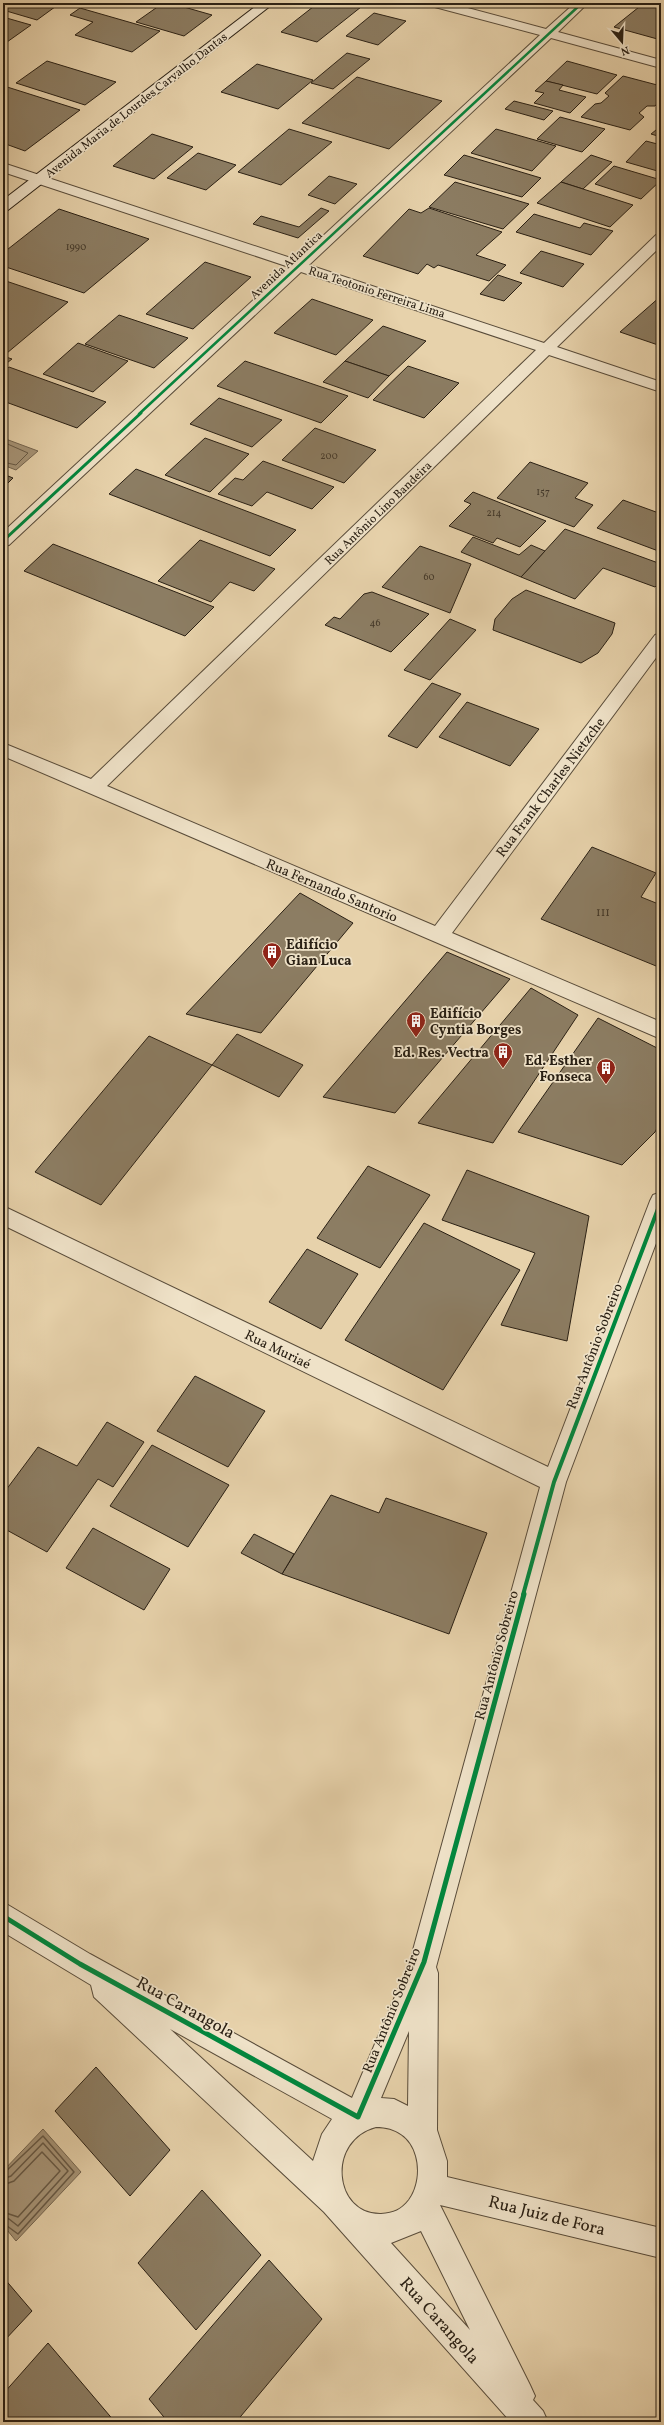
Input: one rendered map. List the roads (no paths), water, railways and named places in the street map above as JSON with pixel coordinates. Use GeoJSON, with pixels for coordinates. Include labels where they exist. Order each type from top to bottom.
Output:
{"type":"FeatureCollection","features":[{"type":"Feature","properties":{"kind":"street","name":"Avenida Maria de Lourdes Carvalho Dantas"},"geometry":{"type":"LineString","coordinates":[[3,207],[268,3]]}},
{"type":"Feature","properties":{"kind":"street"},"geometry":{"type":"LineString","coordinates":[[435,3],[661,64]]}},
{"type":"Feature","properties":{"kind":"street","name":"Avenida Atlantica"},"geometry":{"type":"LineString","coordinates":[[3,541],[582,3]]}},
{"type":"Feature","properties":{"kind":"street","name":"Rua Teotonio Ferreira Lima"},"geometry":{"type":"LineString","coordinates":[[3,167],[661,387]]}},
{"type":"Feature","properties":{"kind":"street","name":"Rua Antônio Lino Bandeira"},"geometry":{"type":"LineString","coordinates":[[94,788],[661,238]]}},
{"type":"Feature","properties":{"kind":"street","name":"Rua Frank Charles Nietzche"},"geometry":{"type":"LineString","coordinates":[[439,936],[661,639]]}},
{"type":"Feature","properties":{"kind":"street","name":"Rua Fernando Santorio"},"geometry":{"type":"LineString","coordinates":[[3,749],[661,1031]]}},
{"type":"Feature","properties":{"kind":"street","name":"Rua Antônio Sobreiro"},"geometry":{"type":"LineString","coordinates":[[358,2117],[424,1962],[554,1482],[661,1201]]}},
{"type":"Feature","properties":{"kind":"street","name":"Rua Muriaé"},"geometry":{"type":"LineString","coordinates":[[3,1215],[554,1482]]}},
{"type":"Feature","properties":{"kind":"street","name":"Rua Carangola"},"geometry":{"type":"LineString","coordinates":[[3,1916],[80,1964],[358,2117]]}},
{"type":"Feature","properties":{"kind":"street","name":"Rua Antônio Sobreiro"},"geometry":{"type":"LineString","coordinates":[[422,2134],[424,1962]]}},
{"type":"Feature","properties":{"kind":"street","name":"Rua Carangola"},"geometry":{"type":"LineString","coordinates":[[80,1964],[342,2211],[532,2421]]}},
{"type":"Feature","properties":{"kind":"street"},"geometry":{"type":"LineString","coordinates":[[376,2112],[394,2114],[409,2122],[422,2134],[430,2151],[434,2169],[428,2196],[413,2219],[397,2228],[381,2230],[364,2227],[342,2211],[328,2185],[327,2164],[332,2144],[343,2128],[358,2117],[376,2112]]}},
{"type":"Feature","properties":{"kind":"street","name":"Rua Carangola"},"geometry":{"type":"LineString","coordinates":[[428,2196],[532,2421]]}},
{"type":"Feature","properties":{"kind":"street","name":"Rua Juiz de Fora"},"geometry":{"type":"LineString","coordinates":[[428,2196],[661,2243]]}},
{"type":"Feature","properties":{"kind":"water"},"geometry":{"type":"Polygon","coordinates":[[[3,438],[38,451],[16,470],[3,465],[3,438]]]}},
{"type":"Feature","properties":{"kind":"water"},"geometry":{"type":"Polygon","coordinates":[[[43,2129],[81,2172],[16,2241],[3,2225],[3,2171],[43,2129]]]}},
{"type":"Feature","properties":{"kind":"place","name":"Edifício Gian Luca"},"geometry":{"type":"Point","coordinates":[272,969]}},
{"type":"Feature","properties":{"kind":"place","name":"Edifício Cyntia Borges"},"geometry":{"type":"Point","coordinates":[416,1038]}},
{"type":"Feature","properties":{"kind":"place","name":"Ed. Res. Vectra"},"geometry":{"type":"Point","coordinates":[503,1069]}},
{"type":"Feature","properties":{"kind":"place","name":"Ed. Esther Fonseca"},"geometry":{"type":"Point","coordinates":[606,1085]}}]}
